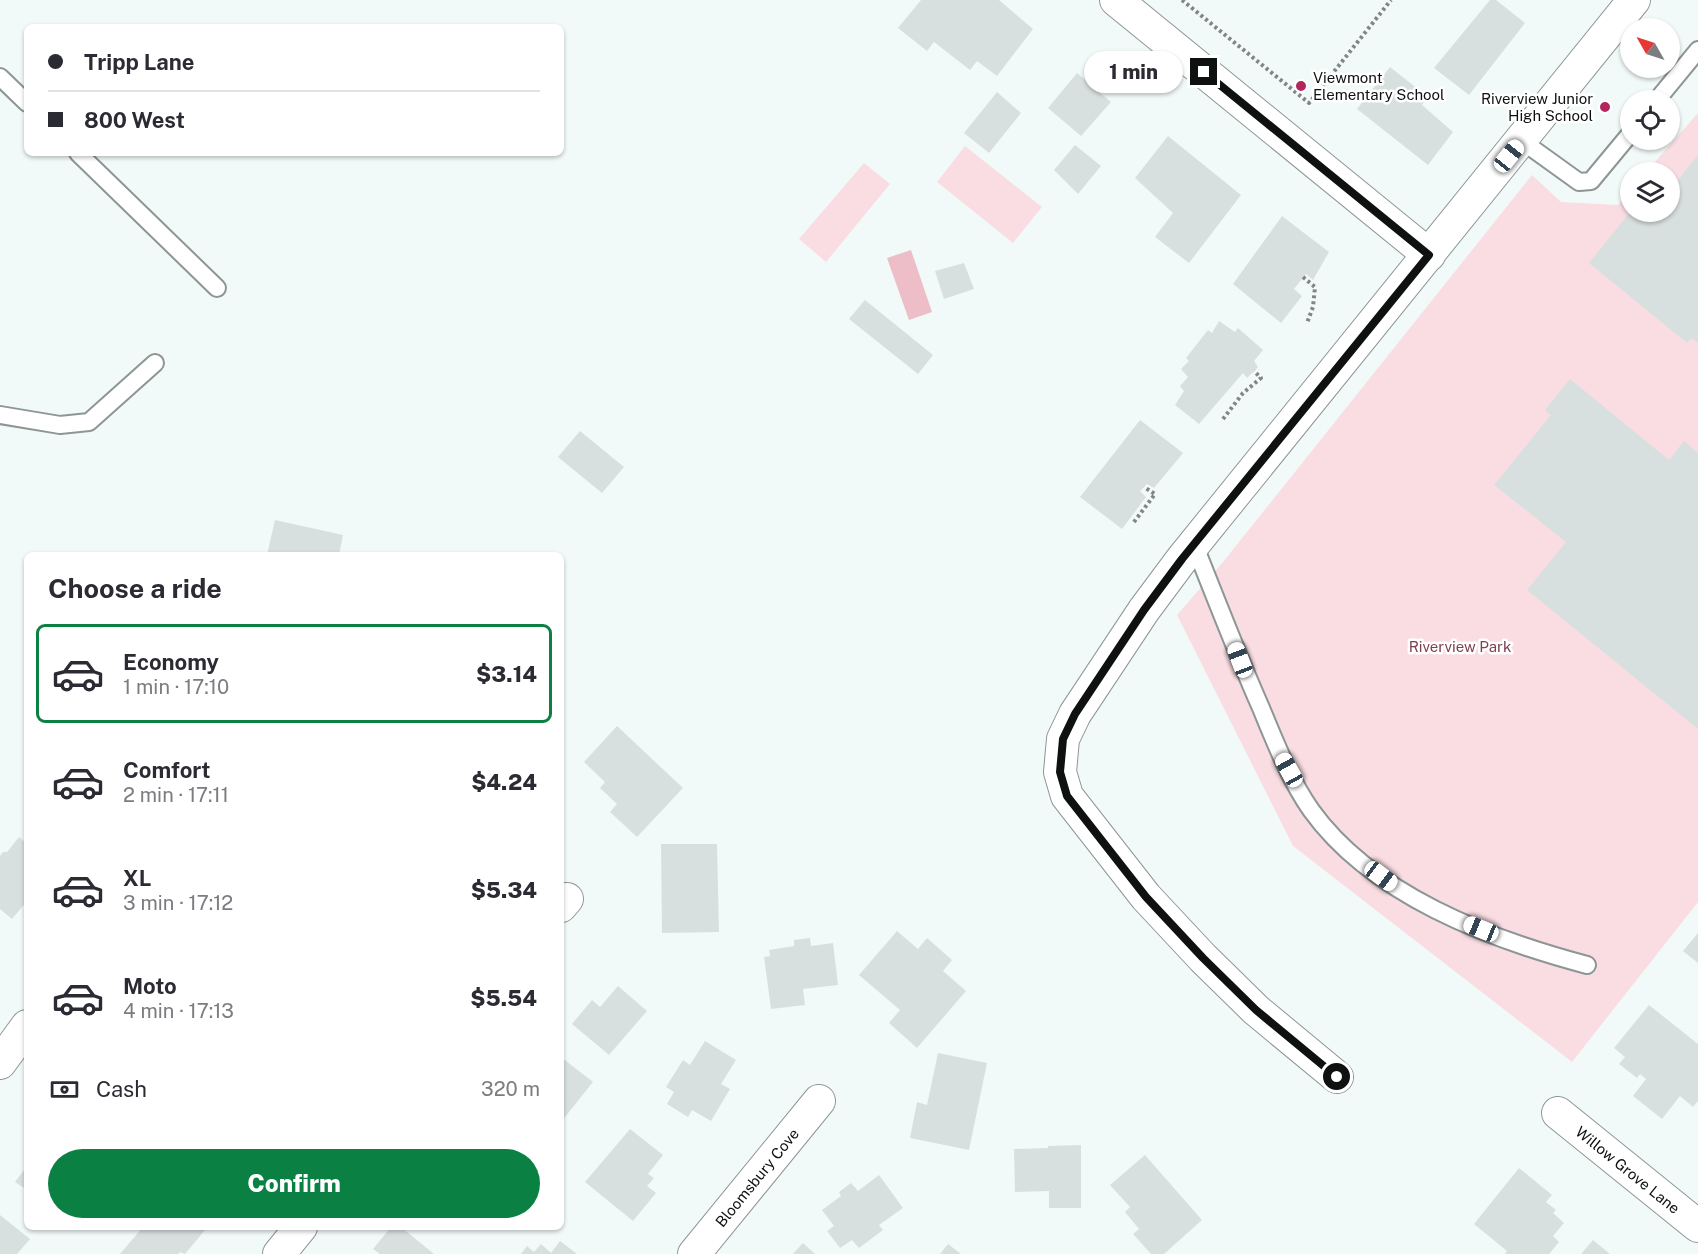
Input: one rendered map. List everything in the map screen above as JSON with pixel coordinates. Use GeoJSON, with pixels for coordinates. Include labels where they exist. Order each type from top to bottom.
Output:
{"type":"FeatureCollection","features":[{"type":"Feature","properties":{"kind":"street"},"geometry":{"type":"LineString","coordinates":[[1116,0],[1429,255]]}},
{"type":"Feature","properties":{"kind":"street"},"geometry":{"type":"LineString","coordinates":[[1337,1077],[1256,1010],[1146,897],[1067,796],[1060,772],[1063,739],[1075,714],[1144,610],[1194,544],[1634,0]]}},
{"type":"Feature","properties":{"kind":"street"},"geometry":{"type":"LineString","coordinates":[[0,1063],[24,1030]]}},
{"type":"Feature","properties":{"kind":"street","name":"Bloomsbury Cove"},"geometry":{"type":"LineString","coordinates":[[694,1254],[819,1101]]}},
{"type":"Feature","properties":{"kind":"street","name":"Willow Grove Lane"},"geometry":{"type":"LineString","coordinates":[[1558,1113],[1698,1226]]}},
{"type":"Feature","properties":{"kind":"street"},"geometry":{"type":"LineString","coordinates":[[279,1254],[299,1230]]}},
{"type":"Feature","properties":{"kind":"lane"},"geometry":{"type":"LineString","coordinates":[[1665,90],[1698,50]]}},
{"type":"Feature","properties":{"kind":"lane"},"geometry":{"type":"LineString","coordinates":[[0,77],[24,100]]}},
{"type":"Feature","properties":{"kind":"lane"},"geometry":{"type":"LineString","coordinates":[[1522,141],[1580,182],[1591,181],[1620,146]]}},
{"type":"Feature","properties":{"kind":"lane"},"geometry":{"type":"LineString","coordinates":[[81,156],[217,288]]}},
{"type":"Feature","properties":{"kind":"lane"},"geometry":{"type":"LineString","coordinates":[[0,415],[60,425],[89,422],[155,363]]}},
{"type":"Feature","properties":{"kind":"lane"},"geometry":{"type":"LineString","coordinates":[[1194,544],[1279,751],[1311,809],[1344,848],[1399,890],[1462,922],[1535,951],[1587,965]]}},
{"type":"Feature","properties":{"kind":"path"},"geometry":{"type":"LineString","coordinates":[[1182,0],[1309,103],[1391,0]]}},
{"type":"Feature","properties":{"kind":"path"},"geometry":{"type":"LineString","coordinates":[[1303,277],[1315,287],[1313,308],[1307,323]]}},
{"type":"Feature","properties":{"kind":"path"},"geometry":{"type":"LineString","coordinates":[[1222,419],[1243,393],[1261,378],[1254,371]]}},
{"type":"Feature","properties":{"kind":"path"},"geometry":{"type":"LineString","coordinates":[[1134,522],[1155,494],[1144,487]]}},
{"type":"Feature","properties":{"kind":"green space","name":"Riverview Park"},"geometry":{"type":"Polygon","coordinates":[[[1698,113],[1698,902],[1572,1062],[1293,846],[1177,615],[1223,562],[1532,175],[1561,202],[1618,205],[1620,202],[1620,222],[1680,222],[1680,162],[1655,162],[1665,150],[1680,150],[1680,133],[1698,113]]]}},
{"type":"Feature","properties":{"kind":"green space"},"geometry":{"type":"Polygon","coordinates":[[[965,146],[1042,207],[1013,243],[937,182],[965,146]]]}},
{"type":"Feature","properties":{"kind":"green space"},"geometry":{"type":"Polygon","coordinates":[[[864,163],[890,184],[826,262],[799,239],[864,163]]]}},
{"type":"Feature","properties":{"kind":"shaded area"},"geometry":{"type":"Polygon","coordinates":[[[911,250],[932,312],[909,320],[887,258],[911,250]]]}},
{"type":"Feature","properties":{"kind":"building"},"geometry":{"type":"Polygon","coordinates":[[[921,0],[999,0],[1033,29],[997,76],[977,61],[970,70],[934,42],[927,51],[898,28],[921,0]]]}},
{"type":"Feature","properties":{"kind":"building"},"geometry":{"type":"Polygon","coordinates":[[[1490,0],[1496,0],[1525,23],[1469,95],[1434,68],[1490,0]]]}},
{"type":"Feature","properties":{"kind":"building"},"geometry":{"type":"Polygon","coordinates":[[[1390,67],[1428,97],[1422,105],[1453,132],[1428,165],[1357,109],[1390,67]]]}},
{"type":"Feature","properties":{"kind":"building"},"geometry":{"type":"Polygon","coordinates":[[[1077,73],[1111,102],[1081,136],[1048,108],[1077,73]]]}},
{"type":"Feature","properties":{"kind":"building"},"geometry":{"type":"Polygon","coordinates":[[[997,92],[1021,113],[989,153],[964,133],[997,92]]]}},
{"type":"Feature","properties":{"kind":"building"},"geometry":{"type":"Polygon","coordinates":[[[1168,136],[1241,195],[1189,263],[1155,237],[1173,213],[1135,178],[1168,136]]]}},
{"type":"Feature","properties":{"kind":"building"},"geometry":{"type":"Polygon","coordinates":[[[1075,145],[1101,166],[1078,194],[1054,170],[1075,145]]]}},
{"type":"Feature","properties":{"kind":"building"},"geometry":{"type":"Polygon","coordinates":[[[1698,155],[1698,343],[1692,338],[1687,343],[1589,263],[1622,222],[1680,222],[1680,178],[1698,155]]]}},
{"type":"Feature","properties":{"kind":"building"},"geometry":{"type":"Polygon","coordinates":[[[1282,216],[1329,252],[1313,280],[1306,274],[1294,289],[1302,296],[1281,323],[1233,284],[1282,216]]]}},
{"type":"Feature","properties":{"kind":"building"},"geometry":{"type":"Polygon","coordinates":[[[964,263],[974,289],[944,299],[935,271],[964,263]]]}},
{"type":"Feature","properties":{"kind":"building"},"geometry":{"type":"Polygon","coordinates":[[[865,300],[933,355],[918,374],[849,319],[865,300]]]}},
{"type":"Feature","properties":{"kind":"building"},"geometry":{"type":"Polygon","coordinates":[[[1219,321],[1235,332],[1238,328],[1263,350],[1254,361],[1258,367],[1247,378],[1243,373],[1199,424],[1175,405],[1184,391],[1180,386],[1188,377],[1181,369],[1189,361],[1186,358],[1208,330],[1212,333],[1219,321]]]}},
{"type":"Feature","properties":{"kind":"building"},"geometry":{"type":"Polygon","coordinates":[[[1570,379],[1669,460],[1684,441],[1698,453],[1698,729],[1527,590],[1566,542],[1494,485],[1551,415],[1545,410],[1570,379]]]}},
{"type":"Feature","properties":{"kind":"building"},"geometry":{"type":"Polygon","coordinates":[[[1140,420],[1183,453],[1154,488],[1147,484],[1140,491],[1146,497],[1122,529],[1080,497],[1140,420]]]}},
{"type":"Feature","properties":{"kind":"building"},"geometry":{"type":"Polygon","coordinates":[[[580,431],[624,467],[602,493],[558,457],[580,431]]]}},
{"type":"Feature","properties":{"kind":"building"},"geometry":{"type":"Polygon","coordinates":[[[275,520],[343,535],[340,552],[268,552],[275,520]]]}},
{"type":"Feature","properties":{"kind":"building"},"geometry":{"type":"Polygon","coordinates":[[[617,726],[683,788],[637,837],[610,812],[617,804],[600,788],[605,782],[584,762],[617,726]]]}},
{"type":"Feature","properties":{"kind":"building"},"geometry":{"type":"Polygon","coordinates":[[[19,837],[24,841],[24,905],[12,919],[0,909],[0,856],[3,852],[7,852],[19,837]]]}},
{"type":"Feature","properties":{"kind":"building"},"geometry":{"type":"Polygon","coordinates":[[[661,844],[717,844],[719,932],[662,933],[661,844]]]}},
{"type":"Feature","properties":{"kind":"building"},"geometry":{"type":"Polygon","coordinates":[[[897,931],[918,949],[927,938],[952,960],[943,971],[966,991],[917,1048],[889,1023],[900,1010],[859,975],[897,931]]]}},
{"type":"Feature","properties":{"kind":"building"},"geometry":{"type":"Polygon","coordinates":[[[1698,933],[1698,963],[1683,951],[1698,933]]]}},
{"type":"Feature","properties":{"kind":"building"},"geometry":{"type":"Polygon","coordinates":[[[810,938],[811,946],[833,943],[838,985],[803,989],[805,1005],[771,1009],[764,957],[770,956],[769,950],[794,946],[794,940],[810,938]]]}},
{"type":"Feature","properties":{"kind":"building"},"geometry":{"type":"Polygon","coordinates":[[[618,986],[647,1011],[609,1055],[572,1024],[592,1000],[600,1007],[618,986]]]}},
{"type":"Feature","properties":{"kind":"building"},"geometry":{"type":"Polygon","coordinates":[[[1649,1005],[1698,1044],[1698,1101],[1693,1107],[1680,1096],[1662,1119],[1633,1096],[1646,1079],[1640,1074],[1637,1078],[1619,1064],[1625,1057],[1614,1048],[1649,1005]]]}},
{"type":"Feature","properties":{"kind":"building"},"geometry":{"type":"Polygon","coordinates":[[[705,1041],[736,1060],[721,1084],[730,1089],[711,1121],[692,1110],[688,1117],[667,1104],[674,1092],[666,1087],[683,1060],[690,1065],[705,1041]]]}},
{"type":"Feature","properties":{"kind":"building"},"geometry":{"type":"Polygon","coordinates":[[[938,1053],[987,1063],[969,1150],[910,1138],[917,1102],[927,1105],[938,1053]]]}},
{"type":"Feature","properties":{"kind":"building"},"geometry":{"type":"Polygon","coordinates":[[[564,1059],[593,1082],[564,1118],[564,1059]]]}},
{"type":"Feature","properties":{"kind":"building"},"geometry":{"type":"Polygon","coordinates":[[[630,1129],[663,1155],[648,1174],[654,1178],[647,1186],[656,1193],[633,1221],[585,1182],[630,1129]]]}},
{"type":"Feature","properties":{"kind":"building"},"geometry":{"type":"Polygon","coordinates":[[[1081,1145],[1081,1208],[1049,1208],[1049,1191],[1015,1192],[1014,1149],[1081,1145]]]}},
{"type":"Feature","properties":{"kind":"building"},"geometry":{"type":"Polygon","coordinates":[[[1145,1155],[1202,1220],[1164,1254],[1151,1254],[1133,1234],[1139,1229],[1125,1212],[1130,1207],[1110,1185],[1145,1155]]]}},
{"type":"Feature","properties":{"kind":"building"},"geometry":{"type":"Polygon","coordinates":[[[1519,1168],[1552,1195],[1546,1202],[1556,1210],[1553,1213],[1564,1223],[1553,1236],[1559,1242],[1549,1254],[1505,1254],[1507,1251],[1474,1224],[1519,1168]]]}},
{"type":"Feature","properties":{"kind":"building"},"geometry":{"type":"Polygon","coordinates":[[[24,1170],[24,1188],[15,1182],[24,1170]]]}},
{"type":"Feature","properties":{"kind":"building"},"geometry":{"type":"Polygon","coordinates":[[[879,1175],[903,1208],[879,1225],[883,1230],[859,1248],[852,1240],[840,1248],[827,1231],[834,1226],[822,1210],[841,1196],[839,1192],[851,1183],[858,1191],[879,1175]]]}},
{"type":"Feature","properties":{"kind":"building"},"geometry":{"type":"Polygon","coordinates":[[[0,1215],[30,1239],[17,1254],[0,1254],[0,1215]]]}},
{"type":"Feature","properties":{"kind":"building"},"geometry":{"type":"Polygon","coordinates":[[[140,1230],[205,1230],[185,1254],[180,1252],[178,1254],[120,1254],[140,1230]]]}},
{"type":"Feature","properties":{"kind":"building"},"geometry":{"type":"Polygon","coordinates":[[[389,1230],[405,1230],[434,1254],[380,1254],[373,1249],[389,1230]]]}},
{"type":"Feature","properties":{"kind":"building"},"geometry":{"type":"Polygon","coordinates":[[[1593,1240],[1610,1254],[1581,1254],[1593,1240]]]}},
{"type":"Feature","properties":{"kind":"building"},"geometry":{"type":"Polygon","coordinates":[[[560,1241],[577,1254],[521,1254],[527,1246],[534,1252],[541,1244],[551,1253],[560,1241]]]}},
{"type":"Feature","properties":{"kind":"building"},"geometry":{"type":"Polygon","coordinates":[[[803,1243],[815,1254],[793,1254],[803,1243]]]}},
{"type":"Feature","properties":{"kind":"building"},"geometry":{"type":"Polygon","coordinates":[[[948,1244],[961,1254],[940,1254],[948,1244]]]}},
{"type":"Feature","properties":{"kind":"place","name":"Viewmont Elementary School"},"geometry":{"type":"Point","coordinates":[1301,86]}},
{"type":"Feature","properties":{"kind":"place","name":"Riverview Junior High School"},"geometry":{"type":"Point","coordinates":[1605,107]}},
{"type":"Feature","properties":{"kind":"route"},"geometry":{"type":"LineString","coordinates":[[1204,72],[1429,255],[1182,559],[1144,610],[1075,714],[1063,739],[1060,772],[1067,796],[1146,897],[1256,1010],[1337,1077]]}}]}
